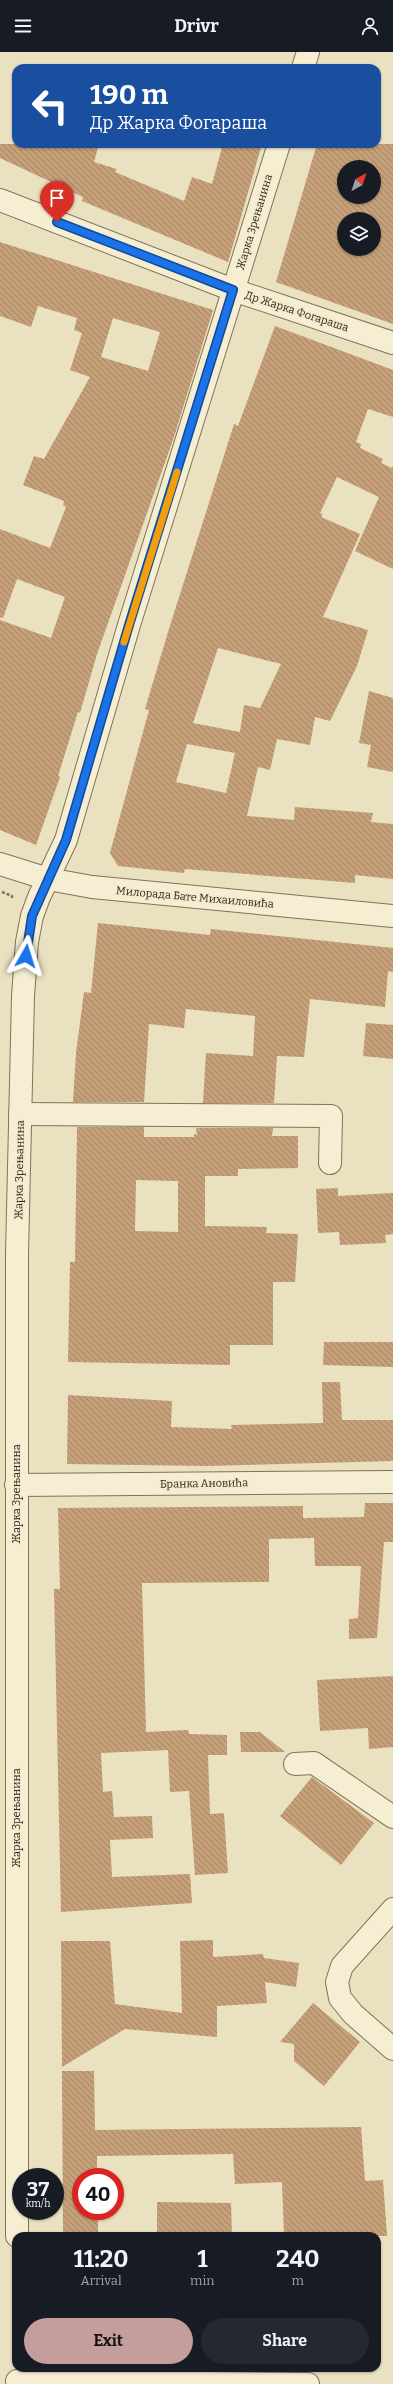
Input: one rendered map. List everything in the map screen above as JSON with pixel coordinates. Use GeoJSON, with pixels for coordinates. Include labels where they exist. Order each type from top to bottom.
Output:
{"type":"FeatureCollection","features":[{"type":"Feature","properties":{"kind":"street"},"geometry":{"type":"LineString","coordinates":[[304,64],[308,52]]}},
{"type":"Feature","properties":{"kind":"street","name":"Жарка Зрењанина"},"geometry":{"type":"LineString","coordinates":[[17,2232],[8,2051],[16,1485],[9,1253],[20,1114],[23,996],[27,942],[32,916],[66,840],[129,625],[278,148]]}},
{"type":"Feature","properties":{"kind":"street","name":"Др Жарка Фогараша"},"geometry":{"type":"LineString","coordinates":[[0,200],[233,290],[393,343]]}},
{"type":"Feature","properties":{"kind":"street","name":"Милорада Бате Михаиловића"},"geometry":{"type":"LineString","coordinates":[[0,864],[48,879],[92,887],[393,916]]}},
{"type":"Feature","properties":{"kind":"street"},"geometry":{"type":"LineString","coordinates":[[20,1114],[331,1116],[330,1163]]}},
{"type":"Feature","properties":{"kind":"street","name":"Бранка Ановића"},"geometry":{"type":"LineString","coordinates":[[16,1485],[393,1482]]}},
{"type":"Feature","properties":{"kind":"street"},"geometry":{"type":"LineString","coordinates":[[295,1764],[314,1763],[393,1817]]}},
{"type":"Feature","properties":{"kind":"street"},"geometry":{"type":"LineString","coordinates":[[393,1909],[342,1966],[337,1982],[340,1998],[353,2014],[393,2049]]}},
{"type":"Feature","properties":{"kind":"street"},"geometry":{"type":"LineString","coordinates":[[17,2378],[308,2384]]}},
{"type":"Feature","properties":{"kind":"building"},"geometry":{"type":"Polygon","coordinates":[[[0,144],[12,144],[12,148],[98,148],[94,162],[117,169],[115,172],[184,201],[192,177],[212,184],[222,148],[261,148],[228,262],[82,201],[83,197],[0,158],[0,144]]]}},
{"type":"Feature","properties":{"kind":"building"},"geometry":{"type":"Polygon","coordinates":[[[381,144],[393,144],[393,324],[276,282],[316,148],[381,148],[381,144]]]}},
{"type":"Feature","properties":{"kind":"building"},"geometry":{"type":"Polygon","coordinates":[[[0,242],[213,310],[174,437],[97,654],[80,713],[78,712],[58,776],[60,777],[36,845],[0,830],[0,620],[51,638],[65,597],[17,579],[3,618],[0,617],[0,529],[50,548],[66,507],[63,505],[64,501],[23,485],[34,456],[44,459],[90,377],[70,370],[82,333],[74,330],[77,318],[38,306],[31,327],[0,316],[0,242]],[[113,318],[101,357],[148,371],[160,332],[113,318]]]}},
{"type":"Feature","properties":{"kind":"building"},"geometry":{"type":"Polygon","coordinates":[[[275,326],[393,370],[393,417],[368,409],[356,442],[361,444],[360,448],[383,459],[381,463],[392,468],[393,466],[393,569],[355,551],[379,497],[337,477],[320,513],[323,514],[321,517],[360,534],[323,617],[368,630],[357,666],[330,721],[315,717],[310,745],[277,739],[270,770],[258,767],[247,816],[294,820],[295,807],[373,813],[371,822],[393,824],[393,879],[355,875],[355,883],[185,869],[184,873],[118,866],[110,853],[149,710],[145,709],[168,632],[234,424],[238,426],[275,326]],[[218,648],[193,723],[240,732],[244,705],[260,708],[281,664],[218,648]],[[187,744],[176,782],[226,793],[235,753],[187,744]]]}},
{"type":"Feature","properties":{"kind":"building"},"geometry":{"type":"Polygon","coordinates":[[[369,691],[393,698],[393,772],[367,767],[371,745],[359,743],[369,691]]]}},
{"type":"Feature","properties":{"kind":"building"},"geometry":{"type":"Polygon","coordinates":[[[98,923],[210,935],[211,929],[393,948],[393,972],[388,971],[385,1007],[310,999],[304,1057],[277,1056],[274,1103],[203,1103],[206,1053],[253,1056],[255,1016],[186,1009],[184,1028],[149,1024],[144,1102],[73,1102],[76,1053],[84,992],[91,993],[98,923]]]}},
{"type":"Feature","properties":{"kind":"building"},"geometry":{"type":"Polygon","coordinates":[[[366,1023],[393,1025],[393,1059],[363,1056],[366,1023]]]}},
{"type":"Feature","properties":{"kind":"building"},"geometry":{"type":"Polygon","coordinates":[[[77,1127],[144,1127],[144,1137],[194,1137],[194,1134],[197,1135],[196,1128],[273,1128],[272,1136],[298,1136],[298,1168],[238,1169],[238,1176],[205,1176],[205,1226],[267,1227],[266,1233],[298,1234],[295,1282],[273,1282],[273,1345],[230,1345],[230,1365],[68,1362],[70,1262],[75,1262],[77,1127]],[[136,1180],[135,1231],[178,1232],[178,1181],[136,1180]]]}},
{"type":"Feature","properties":{"kind":"building"},"geometry":{"type":"Polygon","coordinates":[[[338,1188],[338,1196],[393,1193],[393,1234],[385,1235],[386,1243],[340,1245],[339,1232],[318,1233],[316,1189],[338,1188]]]}},
{"type":"Feature","properties":{"kind":"building"},"geometry":{"type":"Polygon","coordinates":[[[324,1342],[393,1342],[393,1367],[323,1365],[324,1342]]]}},
{"type":"Feature","properties":{"kind":"building"},"geometry":{"type":"Polygon","coordinates":[[[322,1382],[340,1382],[342,1420],[393,1420],[393,1461],[207,1466],[67,1464],[68,1395],[172,1401],[171,1427],[232,1429],[231,1425],[323,1423],[322,1382]]]}},
{"type":"Feature","properties":{"kind":"building"},"geometry":{"type":"Polygon","coordinates":[[[365,1503],[393,1503],[393,1542],[384,1542],[377,1638],[349,1639],[349,1619],[358,1618],[361,1566],[315,1566],[314,1538],[269,1539],[269,1582],[142,1583],[146,1732],[188,1730],[189,1734],[227,1735],[227,1755],[208,1755],[210,1814],[224,1813],[228,1873],[195,1875],[189,1791],[170,1792],[168,1750],[101,1753],[103,1792],[112,1791],[114,1817],[152,1816],[153,1838],[110,1840],[112,1877],[190,1874],[192,1903],[61,1912],[54,1589],[60,1589],[58,1508],[303,1506],[303,1518],[364,1517],[365,1503]]]}},
{"type":"Feature","properties":{"kind":"building"},"geometry":{"type":"Polygon","coordinates":[[[393,1676],[393,1747],[369,1749],[368,1728],[320,1731],[317,1680],[393,1676]]]}},
{"type":"Feature","properties":{"kind":"building"},"geometry":{"type":"Polygon","coordinates":[[[240,1732],[260,1732],[285,1752],[241,1752],[240,1732]]]}},
{"type":"Feature","properties":{"kind":"building"},"geometry":{"type":"Polygon","coordinates":[[[312,1777],[374,1823],[341,1865],[280,1816],[312,1777]]]}},
{"type":"Feature","properties":{"kind":"building"},"geometry":{"type":"Polygon","coordinates":[[[213,1940],[213,1957],[263,1954],[264,1958],[299,1963],[296,1987],[265,1982],[267,2003],[217,2006],[217,2037],[125,2029],[62,2067],[61,1941],[110,1941],[115,2004],[182,2013],[180,1941],[213,1940]]]}},
{"type":"Feature","properties":{"kind":"building"},"geometry":{"type":"Polygon","coordinates":[[[313,2003],[360,2042],[324,2086],[294,2061],[294,2044],[280,2042],[313,2003]]]}},
{"type":"Feature","properties":{"kind":"building"},"geometry":{"type":"Polygon","coordinates":[[[62,2071],[94,2071],[95,2130],[361,2127],[365,2181],[383,2180],[387,2236],[381,2236],[381,2232],[284,2232],[282,2182],[235,2184],[233,2154],[97,2156],[97,2168],[72,2168],[72,2220],[98,2220],[98,2232],[63,2232],[64,2168],[63,2168],[62,2071]]]}},
{"type":"Feature","properties":{"kind":"building"},"geometry":{"type":"Polygon","coordinates":[[[157,2202],[231,2203],[232,2232],[157,2232],[157,2202]]]}},
{"type":"Feature","properties":{"kind":"slow traffic"},"geometry":{"type":"LineString","coordinates":[[124,642],[177,472]]}},
{"type":"Feature","properties":{"kind":"route"},"geometry":{"type":"LineString","coordinates":[[26,956],[32,916],[39,897],[66,840],[129,625],[233,290],[57,222]]}}]}
